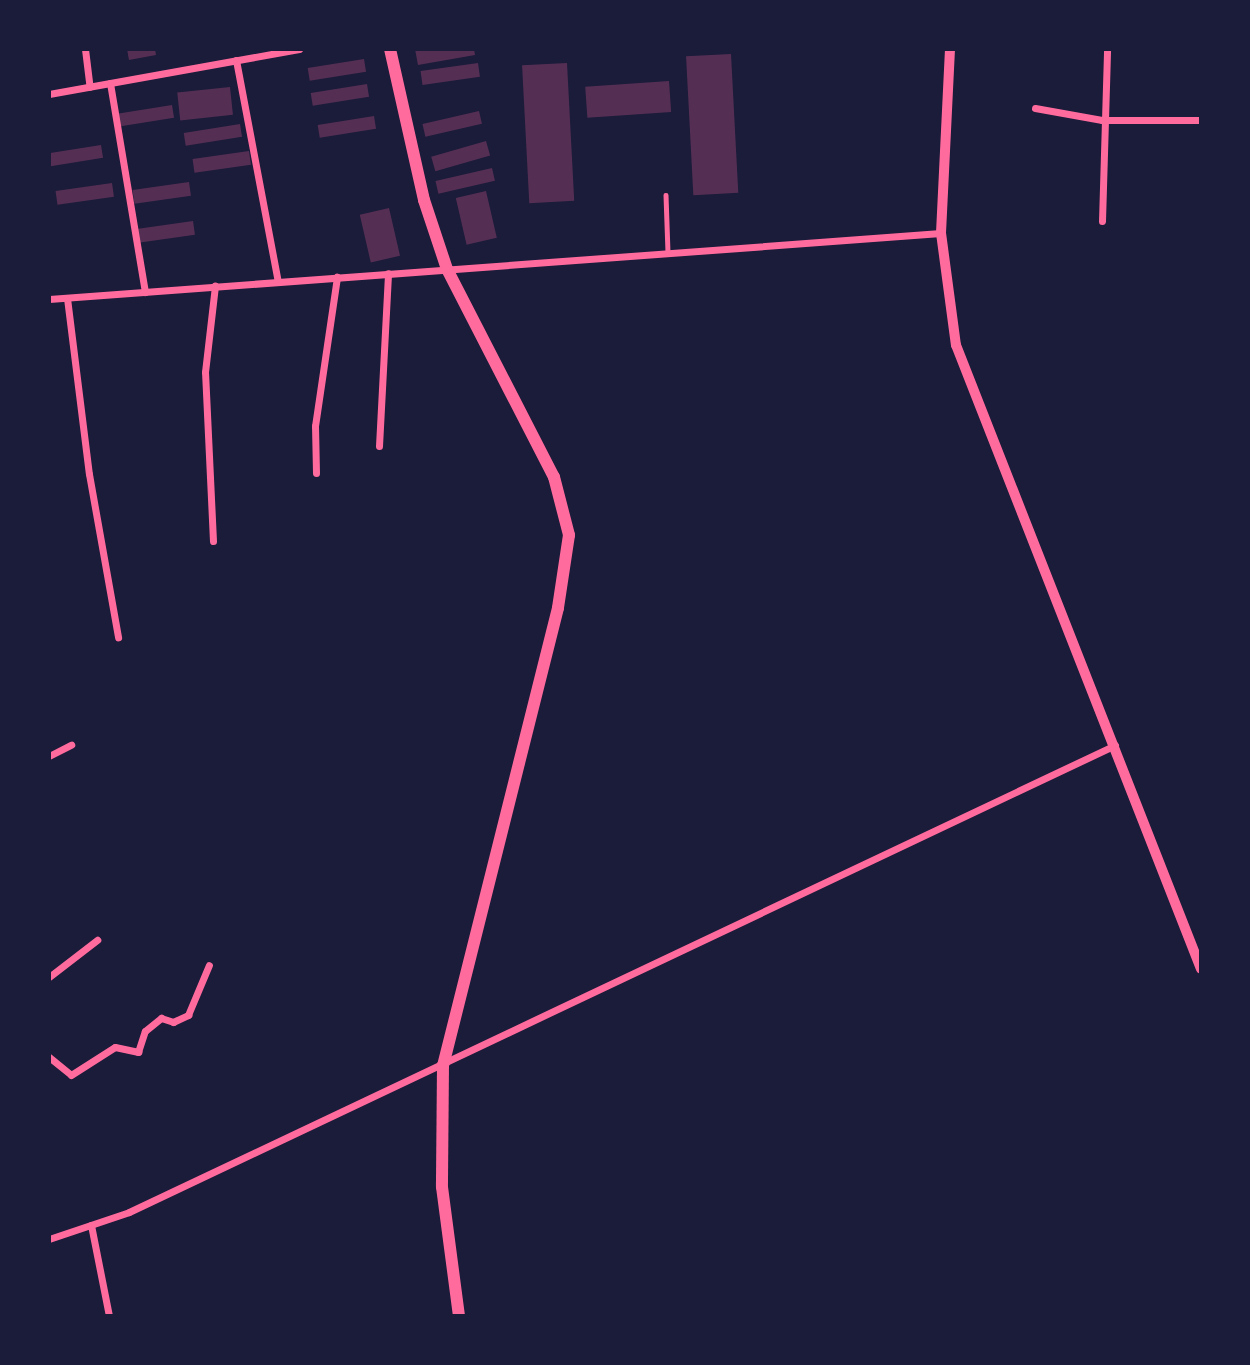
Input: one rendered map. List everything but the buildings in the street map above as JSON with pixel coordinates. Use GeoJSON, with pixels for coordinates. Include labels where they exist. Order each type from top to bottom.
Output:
{"type":"FeatureCollection","features":[{"type":"Feature","properties":{"kind":"main road"},"geometry":{"type":"LineString","coordinates":[[390,49],[424,200],[447,269],[551,472],[569,535],[558,608],[443,1066],[442,1187],[459,1316]]}},
{"type":"Feature","properties":{"kind":"street"},"geometry":{"type":"LineString","coordinates":[[85,49],[90,87]]}},
{"type":"Feature","properties":{"kind":"street"},"geometry":{"type":"LineString","coordinates":[[49,94],[299,49]]}},
{"type":"Feature","properties":{"kind":"street"},"geometry":{"type":"LineString","coordinates":[[950,49],[941,233],[960,360],[1115,745],[1201,969]]}},
{"type":"Feature","properties":{"kind":"street"},"geometry":{"type":"LineString","coordinates":[[1102,221],[1102,120],[1107,49]]}},
{"type":"Feature","properties":{"kind":"street"},"geometry":{"type":"LineString","coordinates":[[236,60],[278,282]]}},
{"type":"Feature","properties":{"kind":"street"},"geometry":{"type":"LineString","coordinates":[[110,83],[145,292]]}},
{"type":"Feature","properties":{"kind":"street"},"geometry":{"type":"LineString","coordinates":[[1035,108],[1102,120],[1201,120]]}},
{"type":"Feature","properties":{"kind":"street"},"geometry":{"type":"LineString","coordinates":[[49,299],[668,251],[941,233]]}},
{"type":"Feature","properties":{"kind":"street"},"geometry":{"type":"LineString","coordinates":[[379,446],[388,273]]}},
{"type":"Feature","properties":{"kind":"street"},"geometry":{"type":"LineString","coordinates":[[316,473],[315,426],[337,277]]}},
{"type":"Feature","properties":{"kind":"street"},"geometry":{"type":"LineString","coordinates":[[213,541],[205,372],[215,286]]}},
{"type":"Feature","properties":{"kind":"street"},"geometry":{"type":"LineString","coordinates":[[67,298],[89,474],[118,637]]}},
{"type":"Feature","properties":{"kind":"street"},"geometry":{"type":"LineString","coordinates":[[49,1239],[129,1212],[443,1066],[1115,745]]}},
{"type":"Feature","properties":{"kind":"street"},"geometry":{"type":"LineString","coordinates":[[49,756],[71,746]]}},
{"type":"Feature","properties":{"kind":"street"},"geometry":{"type":"LineString","coordinates":[[49,977],[97,940]]}},
{"type":"Feature","properties":{"kind":"street"},"geometry":{"type":"LineString","coordinates":[[49,1057],[71,1075],[115,1047],[138,1052],[145,1031],[161,1018],[173,1022],[188,1016],[209,965]]}},
{"type":"Feature","properties":{"kind":"street"},"geometry":{"type":"LineString","coordinates":[[91,1225],[110,1316]]}},
{"type":"Feature","properties":{"kind":"lane"},"geometry":{"type":"LineString","coordinates":[[666,195],[668,251]]}}]}
